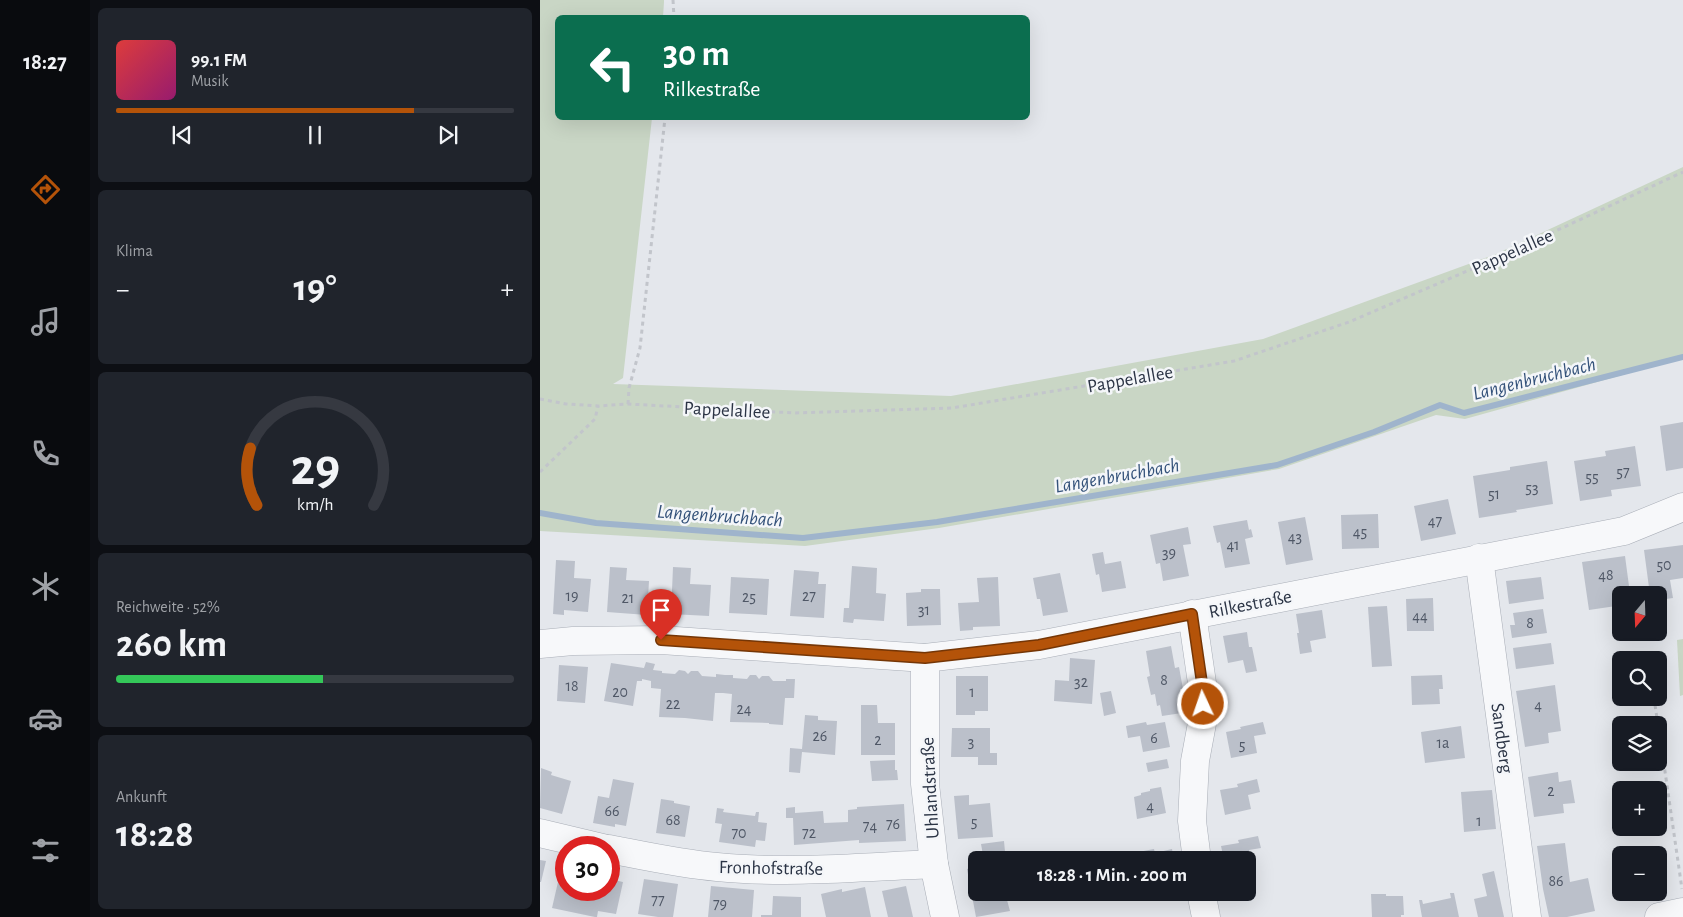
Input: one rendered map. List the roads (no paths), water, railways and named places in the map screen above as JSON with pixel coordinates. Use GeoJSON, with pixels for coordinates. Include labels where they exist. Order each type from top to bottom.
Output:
{"type":"FeatureCollection","features":[{"type":"Feature","properties":{"kind":"street","name":"Rilkestraße"},"geometry":{"type":"LineString","coordinates":[[540,644],[573,640],[661,640],[925,658],[1039,645],[1624,531],[1683,507]]}},
{"type":"Feature","properties":{"kind":"street","name":"Sandberg"},"geometry":{"type":"LineString","coordinates":[[1479,558],[1527,917]]}},
{"type":"Feature","properties":{"kind":"street"},"geometry":{"type":"LineString","coordinates":[[1192,614],[1203,690],[1203,718],[1195,761],[1192,821],[1195,851]]}},
{"type":"Feature","properties":{"kind":"street","name":"Uhlandstraße"},"geometry":{"type":"LineString","coordinates":[[925,658],[926,784],[934,864],[945,917]]}},
{"type":"Feature","properties":{"kind":"street"},"geometry":{"type":"LineString","coordinates":[[540,832],[556,836]]}},
{"type":"Feature","properties":{"kind":"street","name":"Fronhofstraße"},"geometry":{"type":"LineString","coordinates":[[620,851],[651,858],[717,867],[776,870],[934,864]]}},
{"type":"Feature","properties":{"kind":"street"},"geometry":{"type":"LineString","coordinates":[[1203,901],[1206,917]]}},
{"type":"Feature","properties":{"kind":"street"},"geometry":{"type":"LineString","coordinates":[[1659,917],[1683,912]]}},
{"type":"Feature","properties":{"kind":"waterway","name":"Langenbruchbach"},"geometry":{"type":"LineString","coordinates":[[540,513],[596,523],[803,538],[937,522],[1277,465],[1374,432],[1440,405],[1464,413],[1683,357]]}}]}
